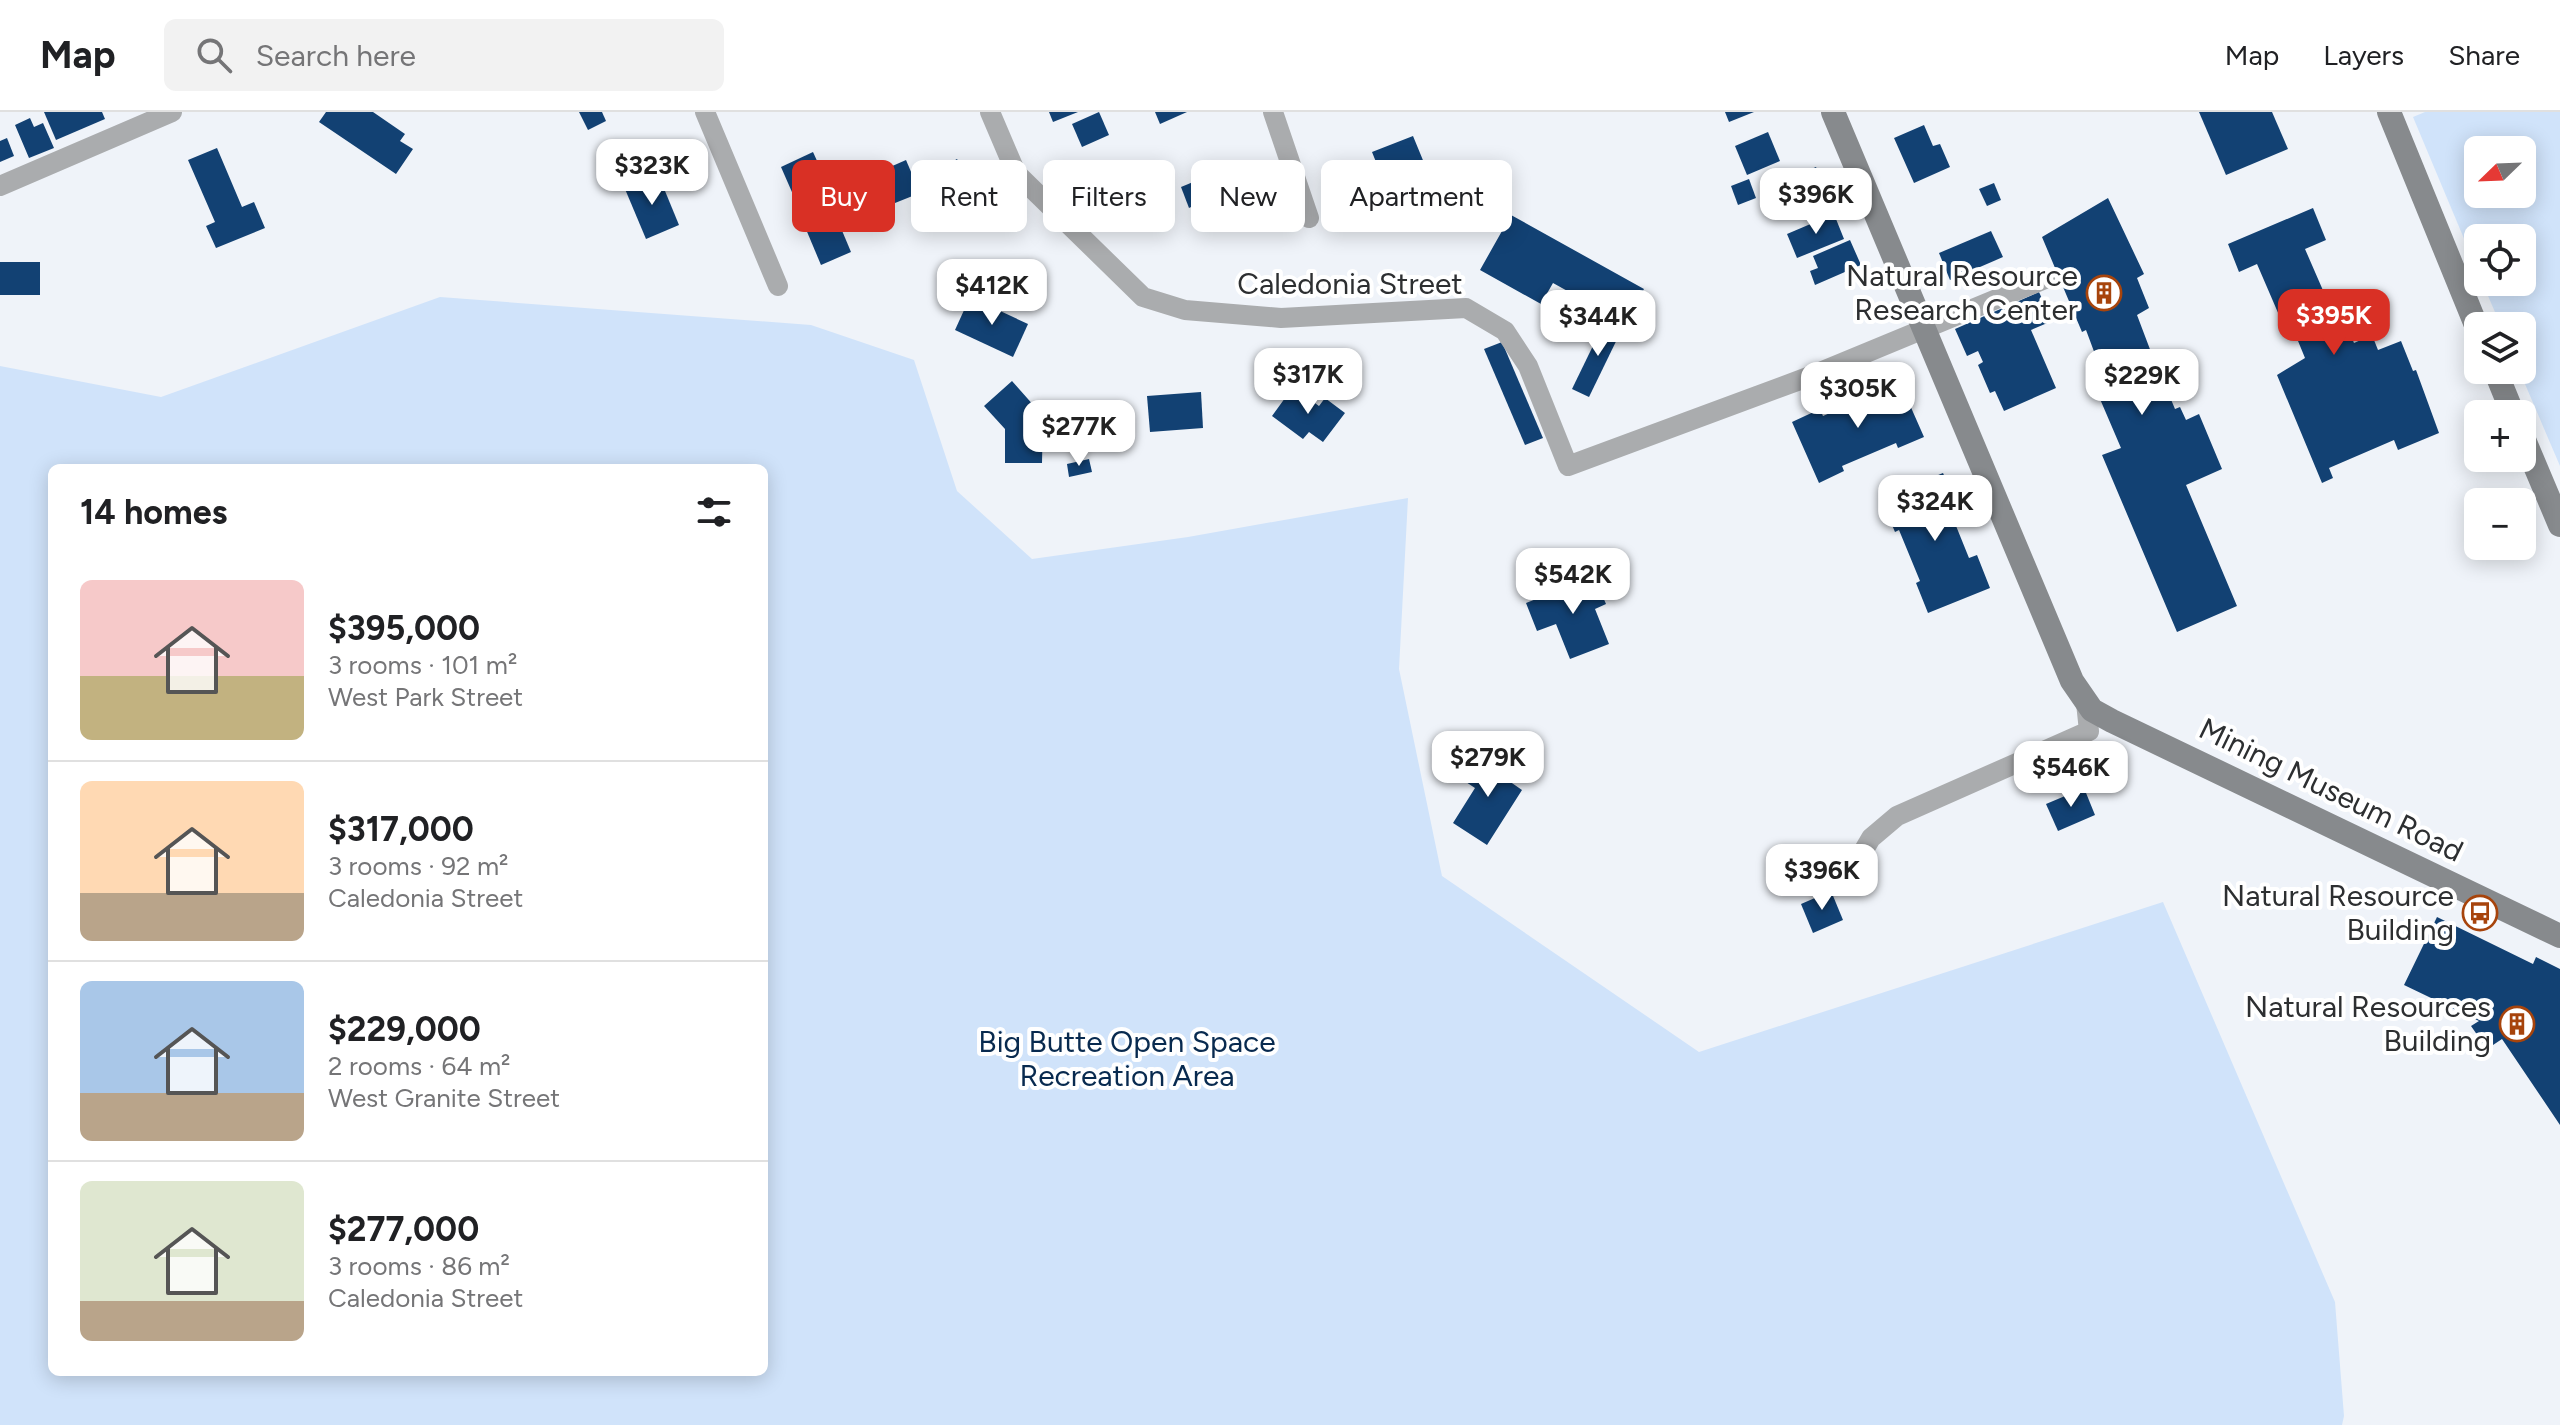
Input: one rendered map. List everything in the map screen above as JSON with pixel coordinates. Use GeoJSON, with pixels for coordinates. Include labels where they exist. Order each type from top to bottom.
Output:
{"type":"FeatureCollection","features":[{"type":"Feature","properties":{"kind":"street"},"geometry":{"type":"LineString","coordinates":[[705,112],[778,286]]}},
{"type":"Feature","properties":{"kind":"street","name":"Caledonia Street"},"geometry":{"type":"LineString","coordinates":[[990,112],[1016,173],[1143,297],[1185,310],[1281,318],[1466,308],[1505,331],[1528,366],[1568,466],[1808,377],[1924,328]]}},
{"type":"Feature","properties":{"kind":"street"},"geometry":{"type":"LineString","coordinates":[[1833,112],[2083,699],[2089,731],[1897,816],[1871,838],[1854,867]]}},
{"type":"Feature","properties":{"kind":"street"},"geometry":{"type":"LineString","coordinates":[[2389,112],[2471,312]]}},
{"type":"Feature","properties":{"kind":"street"},"geometry":{"type":"LineString","coordinates":[[0,186],[159,115]]}},
{"type":"Feature","properties":{"kind":"street"},"geometry":{"type":"LineString","coordinates":[[1281,115],[1309,218]]}},
{"type":"Feature","properties":{"kind":"street"},"geometry":{"type":"LineString","coordinates":[[1924,328],[2045,279]]}},
{"type":"Feature","properties":{"kind":"street"},"geometry":{"type":"LineString","coordinates":[[2536,468],[2560,525]]}},
{"type":"Feature","properties":{"kind":"street","name":"Mining Museum Road"},"geometry":{"type":"LineString","coordinates":[[2083,699],[2112,721],[2560,936]]}},
{"type":"Feature","properties":{"kind":"green space"},"geometry":{"type":"Polygon","coordinates":[[[2425,112],[2560,112],[2560,466],[2536,410],[2536,400],[2532,400],[2525,384],[2536,384],[2536,312],[2495,312],[2488,296],[2536,296],[2536,224],[2464,224],[2464,239],[2413,117],[2425,112]]]}},
{"type":"Feature","properties":{"kind":"green space","name":"Big Butte Open Space Recreation Area"},"geometry":{"type":"Polygon","coordinates":[[[440,297],[811,325],[914,360],[957,491],[1032,559],[1188,537],[1408,498],[1399,669],[1442,876],[1699,1052],[2163,902],[2335,1302],[2344,1416],[2342,1425],[0,1425],[0,366],[161,397],[440,297]]]}},
{"type":"Feature","properties":{"kind":"building"},"geometry":{"type":"Polygon","coordinates":[[[44,112],[102,112],[105,119],[56,140],[44,112]]]}},
{"type":"Feature","properties":{"kind":"building"},"geometry":{"type":"Polygon","coordinates":[[[326,112],[373,112],[405,134],[400,141],[413,149],[396,174],[319,122],[326,112]]]}},
{"type":"Feature","properties":{"kind":"building"},"geometry":{"type":"Polygon","coordinates":[[[579,112],[602,112],[606,121],[588,130],[579,112]]]}},
{"type":"Feature","properties":{"kind":"building"},"geometry":{"type":"Polygon","coordinates":[[[1049,112],[1078,112],[1053,122],[1049,112]]]}},
{"type":"Feature","properties":{"kind":"building"},"geometry":{"type":"Polygon","coordinates":[[[1099,112],[1109,135],[1082,147],[1072,124],[1099,112]]]}},
{"type":"Feature","properties":{"kind":"building"},"geometry":{"type":"Polygon","coordinates":[[[1155,112],[1187,112],[1160,124],[1155,112]]]}},
{"type":"Feature","properties":{"kind":"building"},"geometry":{"type":"Polygon","coordinates":[[[1725,112],[1754,112],[1729,122],[1725,112]]]}},
{"type":"Feature","properties":{"kind":"building"},"geometry":{"type":"Polygon","coordinates":[[[2199,112],[2272,112],[2288,149],[2226,175],[2199,112]]]}},
{"type":"Feature","properties":{"kind":"building"},"geometry":{"type":"Polygon","coordinates":[[[30,118],[34,127],[43,123],[54,148],[29,158],[15,125],[30,118]]]}},
{"type":"Feature","properties":{"kind":"building"},"geometry":{"type":"Polygon","coordinates":[[[1924,125],[1933,146],[1940,144],[1950,167],[1914,183],[1894,138],[1924,125]]]}},
{"type":"Feature","properties":{"kind":"building"},"geometry":{"type":"Polygon","coordinates":[[[1768,132],[1780,161],[1747,175],[1735,146],[1768,132]]]}},
{"type":"Feature","properties":{"kind":"building"},"geometry":{"type":"Polygon","coordinates":[[[1413,136],[1423,160],[1375,160],[1372,152],[1413,136]]]}},
{"type":"Feature","properties":{"kind":"building"},"geometry":{"type":"Polygon","coordinates":[[[7,138],[14,156],[0,162],[0,141],[7,138]]]}},
{"type":"Feature","properties":{"kind":"building"},"geometry":{"type":"Polygon","coordinates":[[[217,148],[242,207],[254,202],[265,228],[216,248],[206,226],[215,222],[188,160],[217,148]]]}},
{"type":"Feature","properties":{"kind":"building"},"geometry":{"type":"Polygon","coordinates":[[[813,152],[817,160],[796,160],[813,152]]]}},
{"type":"Feature","properties":{"kind":"building"},"geometry":{"type":"Polygon","coordinates":[[[906,160],[911,172],[911,197],[895,203],[895,165],[906,160]]]}},
{"type":"Feature","properties":{"kind":"building"},"geometry":{"type":"Polygon","coordinates":[[[792,162],[792,192],[781,167],[792,162]]]}},
{"type":"Feature","properties":{"kind":"building"},"geometry":{"type":"Polygon","coordinates":[[[1816,167],[1832,205],[1802,218],[1786,180],[1816,167]]]}},
{"type":"Feature","properties":{"kind":"building"},"geometry":{"type":"Polygon","coordinates":[[[658,174],[679,225],[646,239],[625,189],[658,174]]]}},
{"type":"Feature","properties":{"kind":"building"},"geometry":{"type":"Polygon","coordinates":[[[1749,179],[1756,198],[1738,205],[1731,186],[1749,179]]]}},
{"type":"Feature","properties":{"kind":"building"},"geometry":{"type":"Polygon","coordinates":[[[1191,183],[1189,208],[1181,187],[1191,183]]]}},
{"type":"Feature","properties":{"kind":"building"},"geometry":{"type":"Polygon","coordinates":[[[1994,183],[2001,200],[1987,206],[1979,189],[1994,183]]]}},
{"type":"Feature","properties":{"kind":"building"},"geometry":{"type":"Polygon","coordinates":[[[2108,198],[2144,274],[2137,278],[2149,308],[2137,315],[2151,352],[2175,409],[2180,407],[2186,420],[2199,414],[2222,469],[2186,485],[2237,606],[2177,632],[2102,455],[2121,448],[2091,378],[2102,373],[2086,330],[2082,332],[2042,237],[2108,198]]]}},
{"type":"Feature","properties":{"kind":"building"},"geometry":{"type":"Polygon","coordinates":[[[2313,208],[2326,240],[2305,249],[2325,295],[2333,292],[2354,343],[2372,335],[2378,350],[2401,341],[2413,371],[2416,370],[2439,433],[2398,450],[2394,440],[2329,468],[2333,478],[2322,483],[2277,375],[2305,358],[2289,319],[2282,322],[2257,264],[2239,272],[2228,244],[2313,208]]]}},
{"type":"Feature","properties":{"kind":"building"},"geometry":{"type":"Polygon","coordinates":[[[1834,214],[1844,239],[1797,258],[1787,234],[1834,214]]]}},
{"type":"Feature","properties":{"kind":"building"},"geometry":{"type":"Polygon","coordinates":[[[1512,216],[1644,289],[1625,323],[1553,283],[1541,304],[1480,270],[1501,232],[1512,232],[1512,216]]]}},
{"type":"Feature","properties":{"kind":"building"},"geometry":{"type":"Polygon","coordinates":[[[1991,231],[2003,257],[1950,280],[1939,253],[1991,231]]]}},
{"type":"Feature","properties":{"kind":"building"},"geometry":{"type":"Polygon","coordinates":[[[807,232],[843,232],[851,252],[821,265],[807,232]]]}},
{"type":"Feature","properties":{"kind":"building"},"geometry":{"type":"Polygon","coordinates":[[[1850,240],[1861,265],[1815,285],[1810,271],[1818,268],[1813,256],[1850,240]]]}},
{"type":"Feature","properties":{"kind":"building"},"geometry":{"type":"Polygon","coordinates":[[[0,262],[40,262],[40,295],[0,295],[0,262]]]}},
{"type":"Feature","properties":{"kind":"building"},"geometry":{"type":"Polygon","coordinates":[[[2039,292],[2052,321],[2031,330],[2056,388],[2004,411],[1995,391],[1990,393],[1978,365],[1983,362],[1978,351],[1967,356],[1955,329],[2039,292]]]}},
{"type":"Feature","properties":{"kind":"building"},"geometry":{"type":"Polygon","coordinates":[[[970,297],[1028,324],[1013,357],[955,330],[970,297]]]}},
{"type":"Feature","properties":{"kind":"building"},"geometry":{"type":"Polygon","coordinates":[[[1606,319],[1623,327],[1589,397],[1572,389],[1606,319]]]}},
{"type":"Feature","properties":{"kind":"building"},"geometry":{"type":"Polygon","coordinates":[[[1502,342],[1543,438],[1525,445],[1484,349],[1502,342]]]}},
{"type":"Feature","properties":{"kind":"building"},"geometry":{"type":"Polygon","coordinates":[[[1898,378],[1924,437],[1898,448],[1896,443],[1842,466],[1844,471],[1819,483],[1792,422],[1820,409],[1823,416],[1839,409],[1836,403],[1850,397],[1853,404],[1874,395],[1871,389],[1898,378]]]}},
{"type":"Feature","properties":{"kind":"building"},"geometry":{"type":"Polygon","coordinates":[[[1012,381],[1043,416],[1042,463],[1005,463],[1005,429],[984,406],[1012,381]]]}},
{"type":"Feature","properties":{"kind":"building"},"geometry":{"type":"Polygon","coordinates":[[[1293,387],[1319,406],[1325,398],[1345,413],[1323,442],[1309,432],[1303,439],[1272,416],[1293,387]]]}},
{"type":"Feature","properties":{"kind":"building"},"geometry":{"type":"Polygon","coordinates":[[[1201,392],[1203,428],[1150,432],[1147,396],[1201,392]]]}},
{"type":"Feature","properties":{"kind":"building"},"geometry":{"type":"Polygon","coordinates":[[[1089,459],[1092,472],[1069,477],[1067,464],[1089,459]]]}},
{"type":"Feature","properties":{"kind":"building"},"geometry":{"type":"Polygon","coordinates":[[[1943,473],[1956,503],[1948,506],[1969,558],[1977,555],[1990,588],[1928,613],[1916,583],[1920,581],[1899,530],[1895,532],[1881,499],[1943,473]]]}},
{"type":"Feature","properties":{"kind":"building"},"geometry":{"type":"Polygon","coordinates":[[[1594,576],[1606,604],[1595,609],[1609,644],[1570,659],[1556,624],[1537,631],[1526,603],[1594,576]]]}},
{"type":"Feature","properties":{"kind":"building"},"geometry":{"type":"Polygon","coordinates":[[[1486,752],[1516,771],[1509,781],[1522,790],[1487,845],[1453,823],[1475,788],[1466,782],[1486,752]]]}},
{"type":"Feature","properties":{"kind":"building"},"geometry":{"type":"Polygon","coordinates":[[[2084,788],[2095,815],[2058,831],[2046,804],[2084,788]]]}},
{"type":"Feature","properties":{"kind":"building"},"geometry":{"type":"Polygon","coordinates":[[[1831,891],[1843,920],[1813,933],[1801,904],[1831,891]]]}},
{"type":"Feature","properties":{"kind":"building","name":"Natural Resources Building"},"geometry":{"type":"Polygon","coordinates":[[[2437,917],[2533,964],[2536,957],[2560,969],[2560,1125],[2502,1039],[2487,1049],[2471,1026],[2479,1021],[2404,985],[2437,917]]]}},
{"type":"Feature","properties":{"kind":"place","name":"Natural Resource Research Center"},"geometry":{"type":"Point","coordinates":[2104,293]}},
{"type":"Feature","properties":{"kind":"place","name":"Natural Resource Building"},"geometry":{"type":"Point","coordinates":[2480,913]}},
{"type":"Feature","properties":{"kind":"place","name":"Natural Resources Building"},"geometry":{"type":"Point","coordinates":[2517,1024]}}]}
